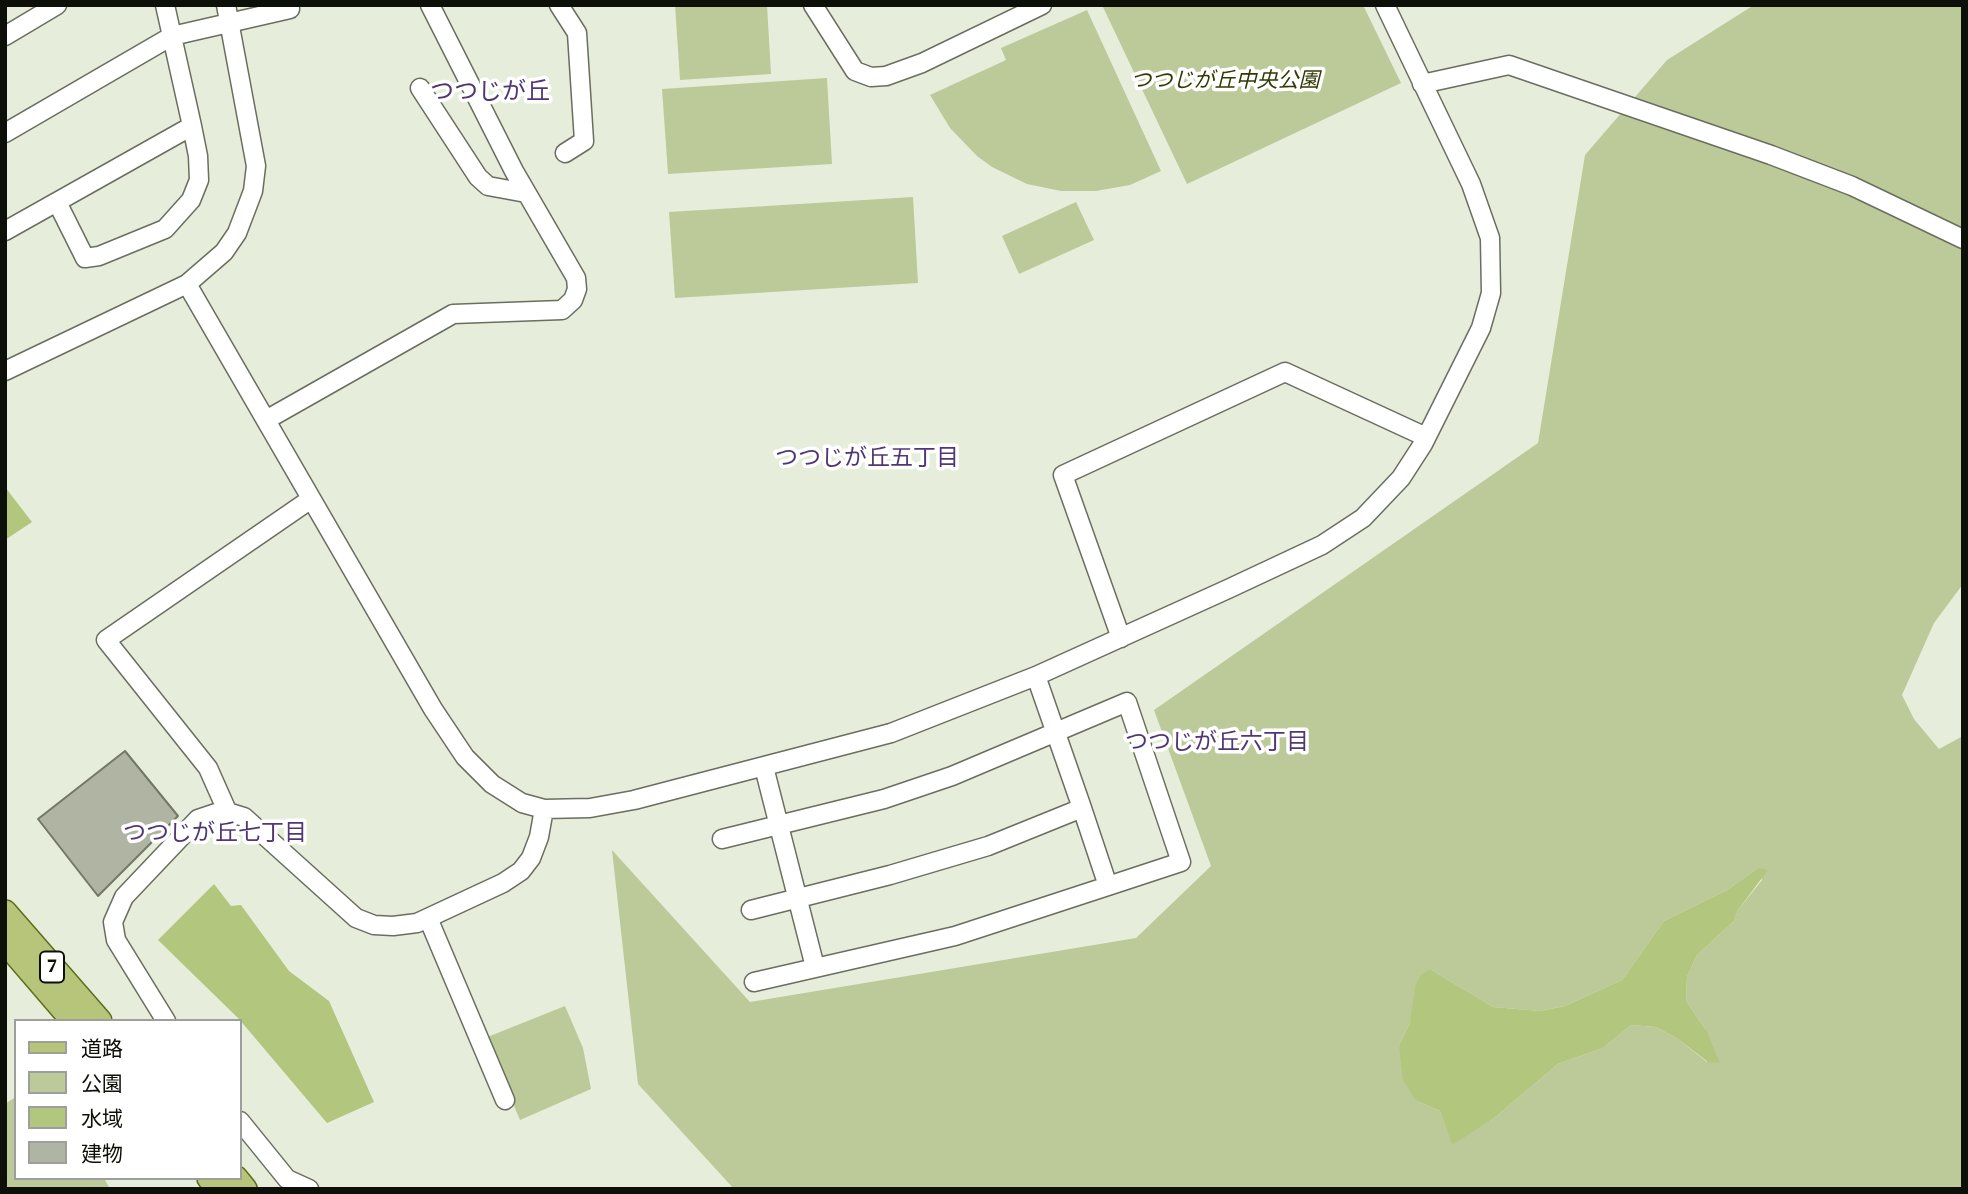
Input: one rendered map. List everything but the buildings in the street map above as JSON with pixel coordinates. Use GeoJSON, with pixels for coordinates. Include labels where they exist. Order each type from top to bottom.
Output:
{"type":"FeatureCollection","features":[{"type":"Feature","properties":{"kind":"main road","name":"7"},"geometry":{"type":"LineString","coordinates":[[5,912],[98,1019]]}},
{"type":"Feature","properties":{"kind":"main road","name":"7"},"geometry":{"type":"LineString","coordinates":[[5,942],[71,1019]]}},
{"type":"Feature","properties":{"kind":"street"},"geometry":{"type":"LineString","coordinates":[[5,36],[57,5]]}},
{"type":"Feature","properties":{"kind":"street"},"geometry":{"type":"LineString","coordinates":[[57,202],[85,258],[99,256],[165,229],[191,200],[199,180],[198,156],[165,5]]}},
{"type":"Feature","properties":{"kind":"street"},"geometry":{"type":"LineString","coordinates":[[266,420],[453,314],[562,310],[573,300],[577,289],[576,278],[526,193],[430,5]]}},
{"type":"Feature","properties":{"kind":"street"},"geometry":{"type":"LineString","coordinates":[[559,5],[577,33],[584,141],[565,153]]}},
{"type":"Feature","properties":{"kind":"street"},"geometry":{"type":"LineString","coordinates":[[813,5],[855,71],[871,77],[886,76],[922,63],[1042,5]]}},
{"type":"Feature","properties":{"kind":"street"},"geometry":{"type":"LineString","coordinates":[[187,284],[433,709],[466,757],[492,784],[522,803],[544,809],[601,806],[765,767],[891,733],[1036,676],[1121,638],[1322,545],[1363,518],[1401,478],[1426,437],[1481,328],[1491,293],[1490,237],[1471,184],[1385,5]]}},
{"type":"Feature","properties":{"kind":"street"},"geometry":{"type":"LineString","coordinates":[[5,133],[172,36],[228,14],[293,7]]}},
{"type":"Feature","properties":{"kind":"street"},"geometry":{"type":"LineString","coordinates":[[5,371],[187,284],[224,252],[237,233],[253,191],[256,166],[228,14]]}},
{"type":"Feature","properties":{"kind":"street"},"geometry":{"type":"LineString","coordinates":[[1422,84],[1508,65],[1772,155],[1852,186],[1963,239]]}},
{"type":"Feature","properties":{"kind":"street"},"geometry":{"type":"LineString","coordinates":[[420,88],[478,177],[488,186],[526,193]]}},
{"type":"Feature","properties":{"kind":"street"},"geometry":{"type":"LineString","coordinates":[[5,231],[192,125]]}},
{"type":"Feature","properties":{"kind":"street"},"geometry":{"type":"LineString","coordinates":[[1121,638],[1063,475],[1285,372],[1426,437]]}},
{"type":"Feature","properties":{"kind":"street"},"geometry":{"type":"LineString","coordinates":[[228,813],[208,768],[106,640],[311,499]]}},
{"type":"Feature","properties":{"kind":"street"},"geometry":{"type":"LineString","coordinates":[[1036,676],[1108,886]]}},
{"type":"Feature","properties":{"kind":"street"},"geometry":{"type":"LineString","coordinates":[[722,839],[907,791],[952,776],[1127,702],[1181,862],[955,936],[754,982]]}},
{"type":"Feature","properties":{"kind":"street"},"geometry":{"type":"LineString","coordinates":[[765,767],[815,967]]}},
{"type":"Feature","properties":{"kind":"street"},"geometry":{"type":"LineString","coordinates":[[751,910],[988,846],[1082,808]]}},
{"type":"Feature","properties":{"kind":"street"},"geometry":{"type":"LineString","coordinates":[[165,1019],[116,940],[113,922],[124,897],[198,819],[216,813],[244,817],[356,918],[374,925],[393,926],[417,923],[503,883],[521,871],[531,858],[539,837],[544,809]]}},
{"type":"Feature","properties":{"kind":"street"},"geometry":{"type":"LineString","coordinates":[[428,918],[505,1100]]}},
{"type":"Feature","properties":{"kind":"street"},"geometry":{"type":"LineString","coordinates":[[242,1123],[287,1178],[309,1189]]}},
{"type":"Feature","properties":{"kind":"green space"},"geometry":{"type":"Polygon","coordinates":[[[675,5],[767,5],[771,74],[680,80],[675,5]]]}},
{"type":"Feature","properties":{"kind":"green space","name":"つつじが丘中央公園"},"geometry":{"type":"Polygon","coordinates":[[[1102,5],[1363,5],[1401,83],[1187,184],[1102,5]]]}},
{"type":"Feature","properties":{"kind":"green space"},"geometry":{"type":"Polygon","coordinates":[[[1754,5],[1963,5],[1963,584],[1934,623],[1902,695],[1914,719],[1939,749],[1963,736],[1963,1189],[734,1189],[638,1084],[612,850],[750,1002],[1136,938],[1211,866],[1154,710],[1538,443],[1585,155],[1667,60],[1754,5]],[[1758,868],[1727,890],[1664,921],[1622,980],[1565,1006],[1540,1011],[1493,1007],[1430,969],[1399,1045],[1417,1101],[1440,1111],[1452,1144],[1493,1119],[1558,1064],[1603,1048],[1631,1025],[1656,1027],[1678,1039],[1707,1062],[1706,1030],[1686,1001],[1687,977],[1697,955],[1734,921],[1738,910],[1762,880],[1758,868]]]}},
{"type":"Feature","properties":{"kind":"green space"},"geometry":{"type":"Polygon","coordinates":[[[1087,10],[1161,171],[1130,185],[1096,191],[1061,191],[1027,184],[992,167],[977,156],[950,128],[930,95],[1006,60],[1001,48],[1087,10]]]}},
{"type":"Feature","properties":{"kind":"green space"},"geometry":{"type":"Polygon","coordinates":[[[827,78],[832,164],[668,174],[662,89],[827,78]]]}},
{"type":"Feature","properties":{"kind":"green space"},"geometry":{"type":"Polygon","coordinates":[[[913,197],[918,283],[675,298],[669,212],[913,197]]]}},
{"type":"Feature","properties":{"kind":"green space"},"geometry":{"type":"Polygon","coordinates":[[[1076,202],[1094,240],[1019,274],[1002,236],[1076,202]]]}},
{"type":"Feature","properties":{"kind":"green space"},"geometry":{"type":"Polygon","coordinates":[[[565,1006],[583,1048],[591,1089],[520,1120],[485,1038],[565,1006]]]}},
{"type":"Feature","properties":{"kind":"green space"},"geometry":{"type":"Polygon","coordinates":[[[14,1098],[14,1180],[105,1180],[110,1189],[5,1189],[5,1104],[14,1098]]]}},
{"type":"Feature","properties":{"kind":"water"},"geometry":{"type":"Polygon","coordinates":[[[5,487],[32,522],[5,540],[5,487]]]}},
{"type":"Feature","properties":{"kind":"water"},"geometry":{"type":"Polygon","coordinates":[[[1758,868],[1768,870],[1738,910],[1734,921],[1697,955],[1687,977],[1686,1001],[1706,1030],[1720,1063],[1708,1062],[1678,1039],[1656,1027],[1631,1025],[1603,1048],[1558,1064],[1493,1119],[1452,1145],[1440,1111],[1417,1101],[1403,1081],[1399,1045],[1410,1023],[1415,987],[1420,976],[1430,969],[1493,1007],[1540,1011],[1565,1006],[1622,980],[1664,921],[1727,890],[1758,868]]]}},
{"type":"Feature","properties":{"kind":"water"},"geometry":{"type":"Polygon","coordinates":[[[214,884],[231,906],[241,905],[289,971],[329,1001],[374,1102],[327,1123],[242,1023],[242,1019],[158,940],[214,884]]]}},
{"type":"Feature","properties":{"kind":"district","name":"つつじが丘"},"geometry":{"type":"Point","coordinates":[490,93]}},
{"type":"Feature","properties":{"kind":"district","name":"つつじが丘五丁目"},"geometry":{"type":"Point","coordinates":[867,459]}},
{"type":"Feature","properties":{"kind":"district","name":"つつじが丘六丁目"},"geometry":{"type":"Point","coordinates":[1217,743]}},
{"type":"Feature","properties":{"kind":"district","name":"つつじが丘七丁目"},"geometry":{"type":"Point","coordinates":[215,834]}}]}
